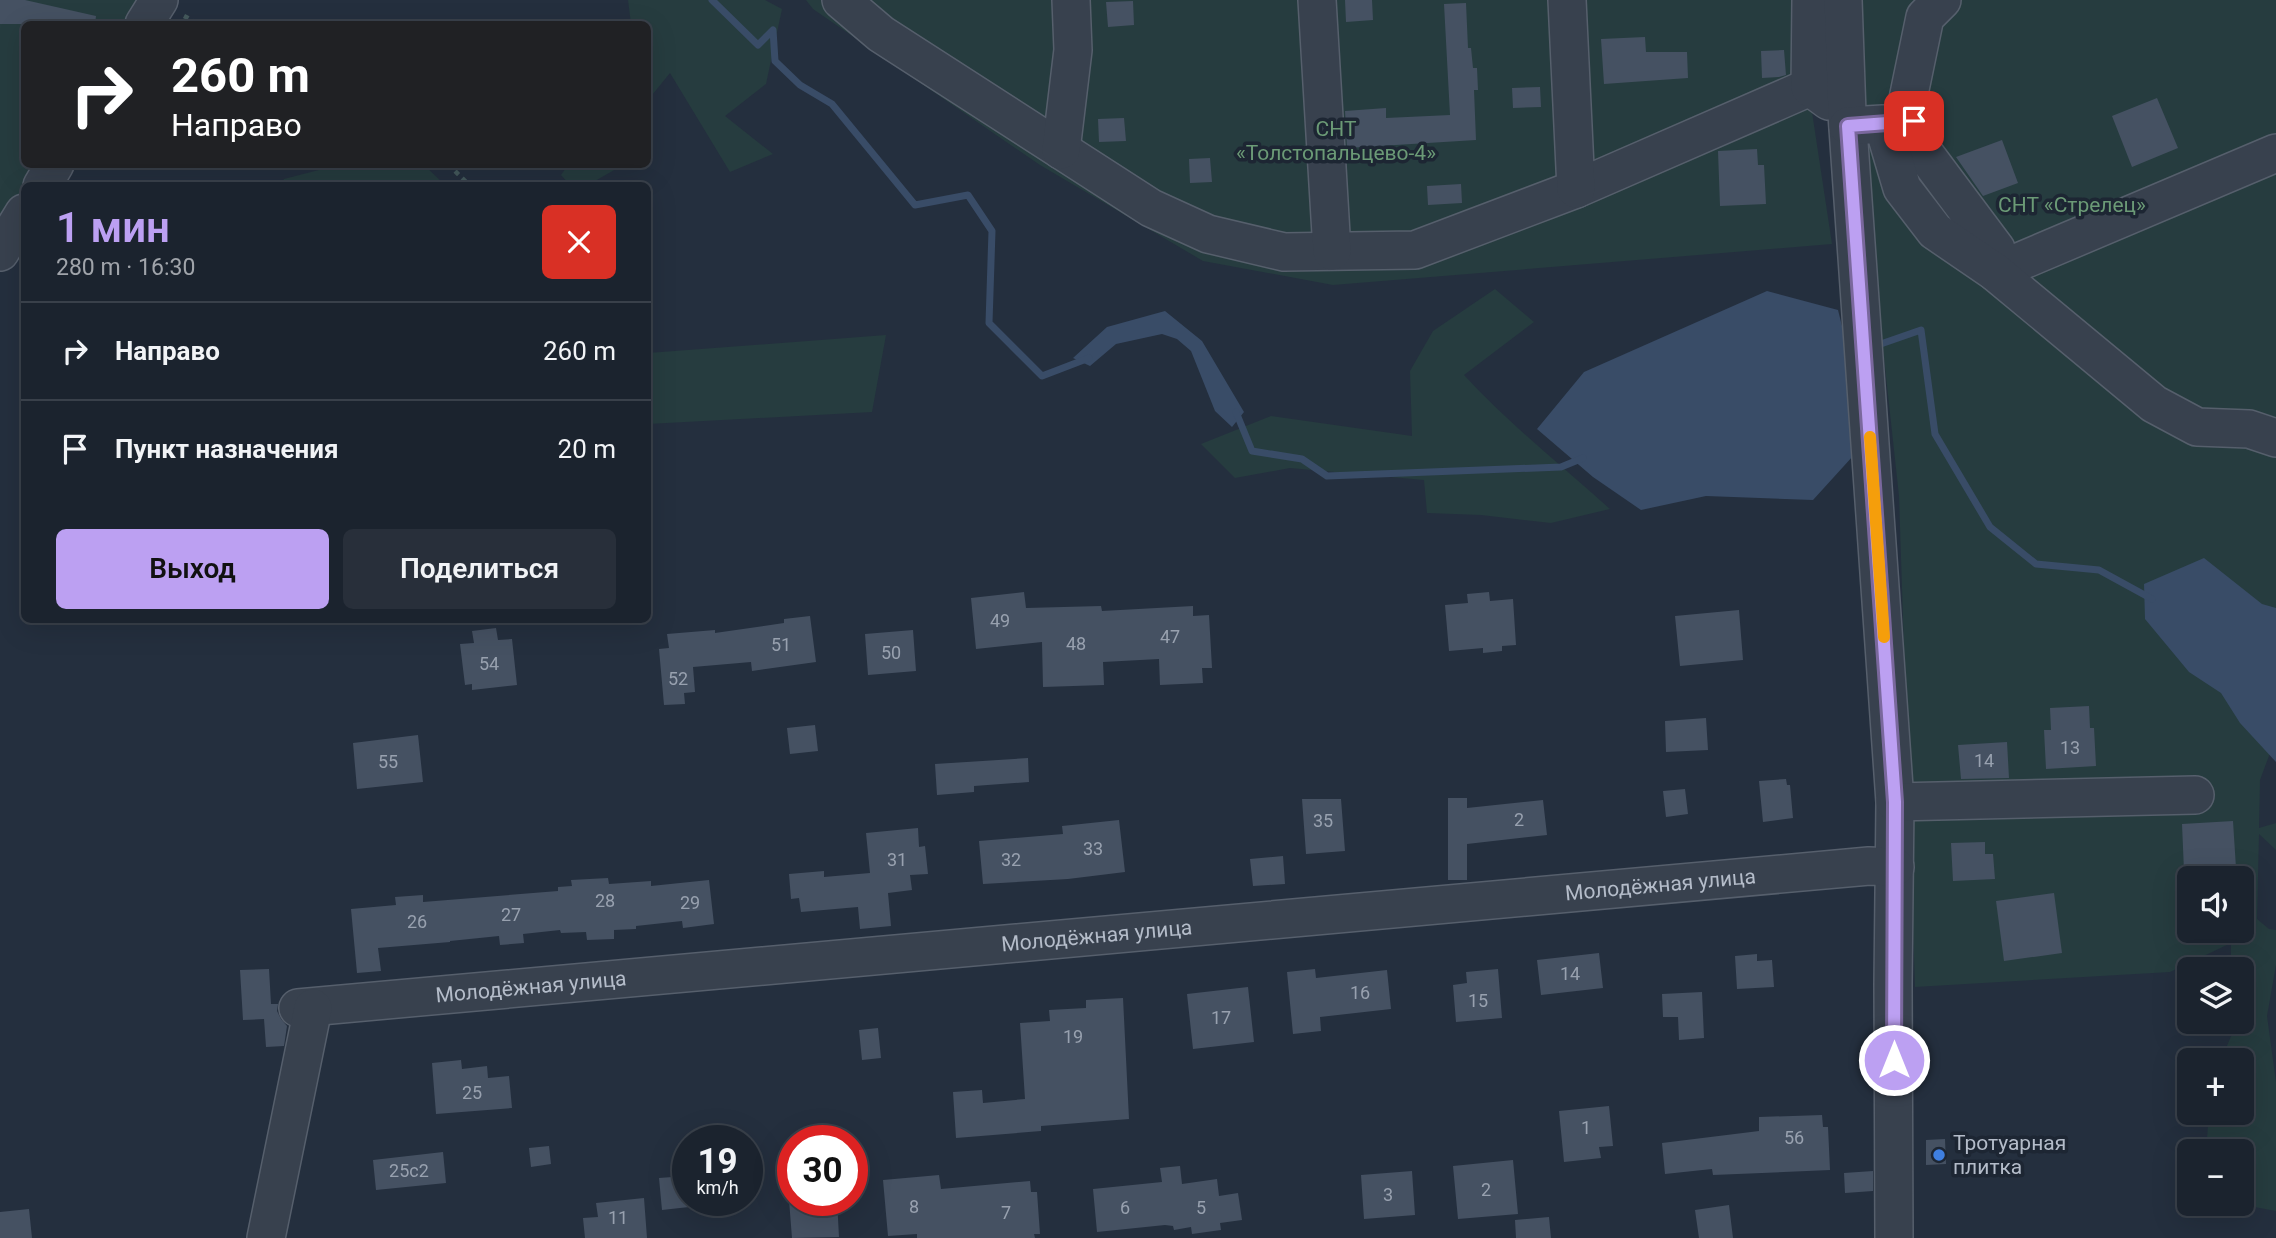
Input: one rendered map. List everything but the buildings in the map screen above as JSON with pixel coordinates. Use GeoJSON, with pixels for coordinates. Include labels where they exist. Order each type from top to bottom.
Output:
{"type":"FeatureCollection","features":[{"type":"Feature","properties":{"kind":"street"},"geometry":{"type":"LineString","coordinates":[[146,21],[159,0]]}},
{"type":"Feature","properties":{"kind":"street"},"geometry":{"type":"LineString","coordinates":[[841,0],[881,34],[1151,208],[1208,234],[1284,252],[1415,250],[1576,188],[1810,87]]}},
{"type":"Feature","properties":{"kind":"street"},"geometry":{"type":"LineString","coordinates":[[1061,150],[1073,50],[1071,0]]}},
{"type":"Feature","properties":{"kind":"street"},"geometry":{"type":"LineString","coordinates":[[1317,0],[1332,251]]}},
{"type":"Feature","properties":{"kind":"street"},"geometry":{"type":"LineString","coordinates":[[1567,0],[1576,188]]}},
{"type":"Feature","properties":{"kind":"street"},"geometry":{"type":"LineString","coordinates":[[1810,87],[1811,0]]}},
{"type":"Feature","properties":{"kind":"street"},"geometry":{"type":"LineString","coordinates":[[1843,0],[1873,121],[1902,188],[1935,231],[1995,272],[2154,404],[2197,427],[2267,428]]}},
{"type":"Feature","properties":{"kind":"street"},"geometry":{"type":"LineString","coordinates":[[1873,121],[1908,99],[1925,17],[1942,0]]}},
{"type":"Feature","properties":{"kind":"street"},"geometry":{"type":"LineString","coordinates":[[1810,87],[1873,121]]}},
{"type":"Feature","properties":{"kind":"street"},"geometry":{"type":"LineString","coordinates":[[1873,121],[1895,802],[1894,1238]]}},
{"type":"Feature","properties":{"kind":"street"},"geometry":{"type":"LineString","coordinates":[[1995,272],[2276,153]]}},
{"type":"Feature","properties":{"kind":"street"},"geometry":{"type":"LineString","coordinates":[[0,252],[21,219]]}},
{"type":"Feature","properties":{"kind":"street"},"geometry":{"type":"LineString","coordinates":[[1895,802],[2195,795]]}},
{"type":"Feature","properties":{"kind":"street","name":"Молодёжная улица"},"geometry":{"type":"LineString","coordinates":[[266,1238],[305,1008],[1869,866],[1895,867]]}},
{"type":"Feature","properties":{"kind":"path"},"geometry":{"type":"LineString","coordinates":[[452,168],[466,182]]}},
{"type":"Feature","properties":{"kind":"green space"},"geometry":{"type":"Polygon","coordinates":[[[0,0],[176,0],[162,21],[21,21],[21,168],[63,168],[33,182],[21,182],[21,237],[0,270],[0,0]]]}},
{"type":"Feature","properties":{"kind":"green space"},"geometry":{"type":"Polygon","coordinates":[[[628,0],[765,0],[782,9],[766,84],[725,116],[773,154],[730,172],[670,73],[651,96],[651,21],[631,21],[628,0]]]}},
{"type":"Feature","properties":{"kind":"green space","name":"СНТ «Стрелец»"},"geometry":{"type":"Polygon","coordinates":[[[806,0],[2276,0],[2276,737],[2260,780],[2259,828],[2276,823],[2276,850],[2259,834],[2257,919],[2269,929],[2276,930],[2276,965],[2267,1016],[2276,1082],[2276,1211],[2254,1207],[2254,1139],[2207,1139],[2208,1125],[2254,1125],[2254,1048],[2226,1048],[2232,1034],[2254,1034],[2254,957],[2231,957],[2231,943],[2202,957],[2177,957],[2177,969],[2170,972],[1915,987],[1899,496],[1870,229],[1827,81],[1812,112],[1832,244],[1333,285],[1203,261],[1040,165],[813,9],[806,0]]]}},
{"type":"Feature","properties":{"kind":"green space"},"geometry":{"type":"Polygon","coordinates":[[[327,168],[427,168],[442,182],[282,182],[284,179],[327,168]]]}},
{"type":"Feature","properties":{"kind":"green space"},"geometry":{"type":"Polygon","coordinates":[[[566,168],[618,168],[593,182],[567,182],[561,175],[566,168]]]}},
{"type":"Feature","properties":{"kind":"green space"},"geometry":{"type":"Polygon","coordinates":[[[1495,289],[1534,322],[1464,375],[1517,427],[1610,509],[1551,523],[1481,515],[1427,513],[1424,480],[1290,468],[1235,478],[1201,444],[1271,416],[1412,436],[1410,371],[1433,331],[1495,289]]]}},
{"type":"Feature","properties":{"kind":"green space"},"geometry":{"type":"Polygon","coordinates":[[[886,335],[872,412],[651,424],[651,353],[886,335]]]}},
{"type":"Feature","properties":{"kind":"water"},"geometry":{"type":"Polygon","coordinates":[[[1767,291],[1838,310],[1845,338],[1853,456],[1813,500],[1706,496],[1641,510],[1593,477],[1537,429],[1584,372],[1767,291]]]}},
{"type":"Feature","properties":{"kind":"water"},"geometry":{"type":"Polygon","coordinates":[[[1165,311],[1202,341],[1244,412],[1232,427],[1215,411],[1191,351],[1177,339],[1162,334],[1116,344],[1090,366],[1073,358],[1107,327],[1165,311]]]}},
{"type":"Feature","properties":{"kind":"water"},"geometry":{"type":"Polygon","coordinates":[[[2204,558],[2262,604],[2276,608],[2276,762],[2240,723],[2221,693],[2189,672],[2145,619],[2144,584],[2204,558]]]}},
{"type":"Feature","properties":{"kind":"waterway"},"geometry":{"type":"LineString","coordinates":[[712,0],[758,45],[773,30],[775,61],[800,85],[832,104],[915,205],[968,195],[992,231],[989,323],[1042,376],[1089,358]]}},
{"type":"Feature","properties":{"kind":"waterway"},"geometry":{"type":"LineString","coordinates":[[1875,346],[1921,330],[1935,434],[1990,527],[2036,564],[2099,570],[2152,599]]}},
{"type":"Feature","properties":{"kind":"waterway"},"geometry":{"type":"LineString","coordinates":[[1236,412],[1252,451],[1302,459],[1327,476],[1561,467],[1583,458]]}},
{"type":"Feature","properties":{"kind":"slow traffic"},"geometry":{"type":"LineString","coordinates":[[1870,437],[1884,637]]}},
{"type":"Feature","properties":{"kind":"place","name":"Тротуарная плитка"},"geometry":{"type":"Point","coordinates":[1939,1155]}},
{"type":"Feature","properties":{"kind":"route"},"geometry":{"type":"LineString","coordinates":[[1894,1060],[1895,802],[1848,126],[1914,121]]}},
{"type":"Feature","properties":{"kind":"park label","name":"СНТ «Толстопальцево-4»"},"geometry":{"type":"Point","coordinates":[1336,141]}}]}
